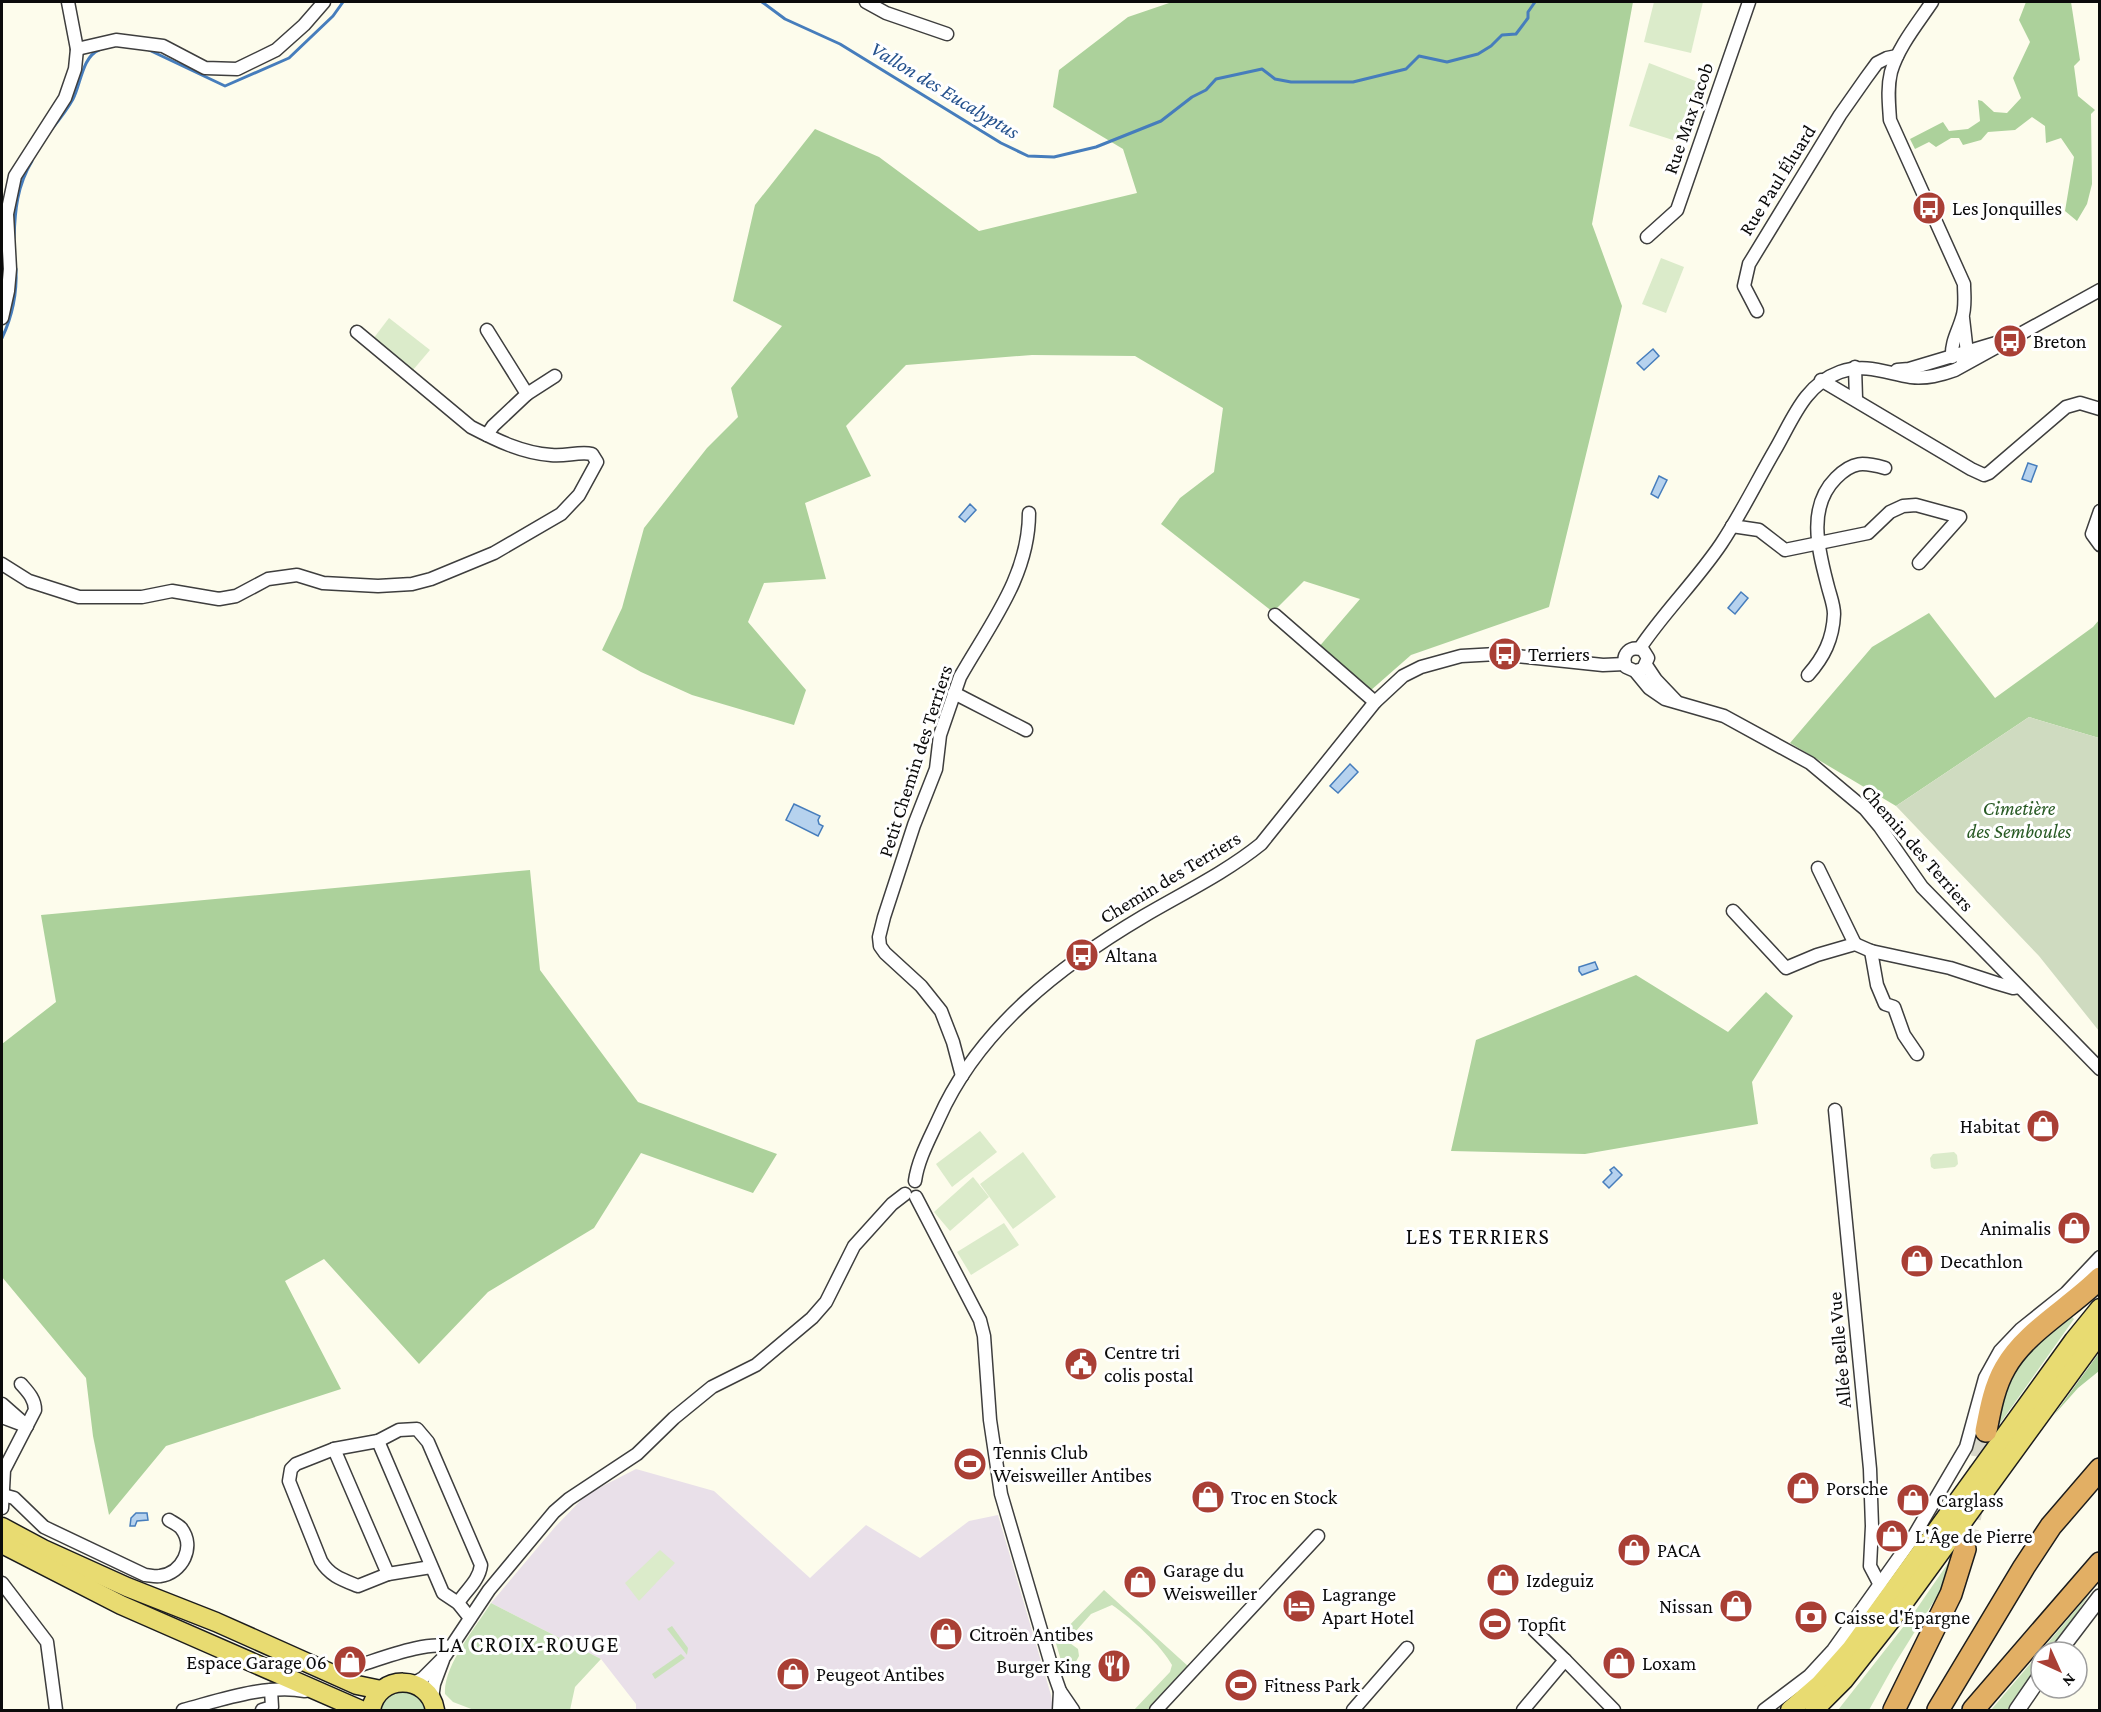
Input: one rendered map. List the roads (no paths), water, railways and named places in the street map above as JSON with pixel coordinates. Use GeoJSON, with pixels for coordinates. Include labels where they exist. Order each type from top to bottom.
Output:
{"type":"FeatureCollection","features":[{"type":"Feature","properties":{"kind":"highway"},"geometry":{"type":"LineString","coordinates":[[1986,1431],[1998,1383],[2010,1359],[2027,1341],[2100,1278]]}},
{"type":"Feature","properties":{"kind":"highway"},"geometry":{"type":"LineString","coordinates":[[1938,1710],[2051,1526],[2100,1469]]}},
{"type":"Feature","properties":{"kind":"highway"},"geometry":{"type":"LineString","coordinates":[[1894,1710],[1952,1594],[1965,1549]]}},
{"type":"Feature","properties":{"kind":"highway"},"geometry":{"type":"LineString","coordinates":[[1973,1710],[2100,1563]]}},
{"type":"Feature","properties":{"kind":"main road"},"geometry":{"type":"LineString","coordinates":[[2074,1340],[2100,1299]]}},
{"type":"Feature","properties":{"kind":"main road"},"geometry":{"type":"LineString","coordinates":[[1790,1710],[1820,1684],[1851,1649],[2074,1340],[2100,1308]]}},
{"type":"Feature","properties":{"kind":"main road"},"geometry":{"type":"LineString","coordinates":[[1814,1710],[1844,1680],[1892,1619],[2100,1333]]}},
{"type":"Feature","properties":{"kind":"main road"},"geometry":{"type":"LineString","coordinates":[[2,1527],[43,1549],[127,1587],[216,1622],[357,1685],[381,1690]]}},
{"type":"Feature","properties":{"kind":"main road"},"geometry":{"type":"LineString","coordinates":[[2,1544],[122,1605],[361,1710]]}},
{"type":"Feature","properties":{"kind":"main road"},"geometry":{"type":"LineString","coordinates":[[1832,1710],[1871,1658],[1892,1619]]}},
{"type":"Feature","properties":{"kind":"main road"},"geometry":{"type":"LineString","coordinates":[[371,1710],[381,1690],[391,1684],[402,1682],[414,1683],[424,1689],[436,1707]]}},
{"type":"Feature","properties":{"kind":"street"},"geometry":{"type":"LineString","coordinates":[[2,318],[9,291],[7,214],[15,176],[65,98],[75,69],[78,48],[68,2]]}},
{"type":"Feature","properties":{"kind":"street"},"geometry":{"type":"LineString","coordinates":[[78,48],[116,40],[163,46],[205,68],[237,69],[276,50],[304,26],[324,2]]}},
{"type":"Feature","properties":{"kind":"street"},"geometry":{"type":"LineString","coordinates":[[866,2],[886,13],[947,34]]}},
{"type":"Feature","properties":{"kind":"street","name":"Rue Max Jacob"},"geometry":{"type":"LineString","coordinates":[[1647,237],[1677,210],[1749,2]]}},
{"type":"Feature","properties":{"kind":"street"},"geometry":{"type":"LineString","coordinates":[[1932,2],[1897,56],[1891,72],[1890,120],[1964,284],[1965,307],[1954,341],[1962,360]]}},
{"type":"Feature","properties":{"kind":"street","name":"Rue Paul Éluard"},"geometry":{"type":"LineString","coordinates":[[1757,311],[1744,286],[1749,264],[1839,116],[1868,75],[1877,63],[1897,56]]}},
{"type":"Feature","properties":{"kind":"street"},"geometry":{"type":"LineString","coordinates":[[1868,75],[1883,69],[1891,72]]}},
{"type":"Feature","properties":{"kind":"street"},"geometry":{"type":"LineString","coordinates":[[1640,648],[1656,623],[1720,545],[1794,413],[1809,392],[1821,381],[1855,367],[1890,371],[1911,377],[1931,377],[1991,344],[2010,341],[2100,290]]}},
{"type":"Feature","properties":{"kind":"street"},"geometry":{"type":"LineString","coordinates":[[487,330],[526,394]]}},
{"type":"Feature","properties":{"kind":"street"},"geometry":{"type":"LineString","coordinates":[[2,564],[29,581],[79,597],[142,597],[172,591],[219,599],[236,596],[268,579],[297,575],[323,583],[378,586],[412,584],[431,579],[494,553],[561,514],[579,495],[597,462],[592,454],[567,456],[531,452],[471,427],[357,332]]}},
{"type":"Feature","properties":{"kind":"street"},"geometry":{"type":"LineString","coordinates":[[1855,367],[1856,399]]}},
{"type":"Feature","properties":{"kind":"street"},"geometry":{"type":"LineString","coordinates":[[487,435],[493,426],[526,394],[555,376]]}},
{"type":"Feature","properties":{"kind":"street"},"geometry":{"type":"LineString","coordinates":[[1821,381],[1856,399],[1984,475],[2071,404],[2080,403],[2100,409]]}},
{"type":"Feature","properties":{"kind":"street"},"geometry":{"type":"LineString","coordinates":[[1808,675],[1821,660],[1832,636],[1834,610],[1817,543],[1819,510],[1828,486],[1844,470],[1864,462],[1885,468]]}},
{"type":"Feature","properties":{"kind":"street"},"geometry":{"type":"LineString","coordinates":[[1732,526],[1759,530],[1785,550],[1868,533],[1890,512],[1903,506],[1916,505],[1960,517],[1919,563]]}},
{"type":"Feature","properties":{"kind":"street"},"geometry":{"type":"LineString","coordinates":[[2100,511],[2092,534],[2100,545]]}},
{"type":"Feature","properties":{"kind":"street","name":"Petit Chemin des Terriers"},"geometry":{"type":"LineString","coordinates":[[962,1076],[951,1035],[941,1011],[921,986],[885,953],[880,946],[879,937],[914,825],[936,769],[940,735],[960,676],[1018,577],[1029,533],[1029,513]]}},
{"type":"Feature","properties":{"kind":"street"},"geometry":{"type":"LineString","coordinates":[[1275,615],[1375,702]]}},
{"type":"Feature","properties":{"kind":"street"},"geometry":{"type":"LineString","coordinates":[[1633,648],[1640,648],[1647,655],[1633,664],[1633,648]]}},
{"type":"Feature","properties":{"kind":"street","name":"Chemin des Terriers"},"geometry":{"type":"LineString","coordinates":[[911,1196],[903,1189],[905,1184],[915,1181],[917,1167],[949,1096],[988,1040],[1023,1004],[1065,967],[1142,917],[1240,861],[1261,844],[1375,702],[1403,676],[1421,667],[1461,656],[1505,654],[1595,663],[1633,664],[1649,688],[1665,699],[1724,716],[1810,763],[1865,809],[1881,827],[1922,887],[2100,1069]]}},
{"type":"Feature","properties":{"kind":"street"},"geometry":{"type":"LineString","coordinates":[[954,693],[1026,730]]}},
{"type":"Feature","properties":{"kind":"street"},"geometry":{"type":"LineString","coordinates":[[1818,868],[1854,944]]}},
{"type":"Feature","properties":{"kind":"street"},"geometry":{"type":"LineString","coordinates":[[1733,911],[1786,968],[1817,955],[1854,944],[1871,951],[1950,968],[2013,988],[2019,987]]}},
{"type":"Feature","properties":{"kind":"street"},"geometry":{"type":"LineString","coordinates":[[1871,951],[1877,985],[1885,1004],[1894,1007],[1904,1035],[1917,1054]]}},
{"type":"Feature","properties":{"kind":"street","name":"Allée Belle Vue"},"geometry":{"type":"LineString","coordinates":[[1835,1110],[1870,1469],[1870,1566],[1880,1585]]}},
{"type":"Feature","properties":{"kind":"street"},"geometry":{"type":"LineString","coordinates":[[436,1707],[434,1684],[448,1652],[503,1572],[552,1516],[569,1499],[637,1454],[678,1414],[712,1387],[756,1365],[772,1353],[826,1302],[854,1246],[892,1204],[911,1196],[980,1320],[984,1336],[990,1420],[1001,1494],[1060,1691],[1073,1710]]}},
{"type":"Feature","properties":{"kind":"street"},"geometry":{"type":"LineString","coordinates":[[1764,1710],[1783,1698],[1809,1676],[1833,1650],[1912,1539],[1966,1447],[1985,1378],[2000,1351],[2021,1329],[2066,1293],[2100,1257]]}},
{"type":"Feature","properties":{"kind":"street"},"geometry":{"type":"LineString","coordinates":[[2,1503],[4,1470],[35,1410],[35,1403],[21,1384]]}},
{"type":"Feature","properties":{"kind":"street"},"geometry":{"type":"LineString","coordinates":[[2,1404],[27,1426]]}},
{"type":"Feature","properties":{"kind":"street"},"geometry":{"type":"LineString","coordinates":[[2,1417],[27,1426]]}},
{"type":"Feature","properties":{"kind":"street"},"geometry":{"type":"LineString","coordinates":[[431,1567],[388,1574],[358,1586],[338,1578],[321,1562],[289,1481],[291,1469],[296,1464],[334,1449],[378,1441],[399,1430],[417,1429],[428,1442],[481,1565],[480,1574],[458,1604]]}},
{"type":"Feature","properties":{"kind":"street"},"geometry":{"type":"LineString","coordinates":[[378,1441],[443,1593],[458,1604],[470,1618]]}},
{"type":"Feature","properties":{"kind":"street"},"geometry":{"type":"LineString","coordinates":[[334,1449],[388,1574]]}},
{"type":"Feature","properties":{"kind":"street"},"geometry":{"type":"LineString","coordinates":[[2,1503],[14,1497],[45,1527],[145,1575],[160,1576],[175,1569],[184,1561],[188,1544],[181,1528],[169,1520]]}},
{"type":"Feature","properties":{"kind":"street"},"geometry":{"type":"LineString","coordinates":[[1156,1710],[1318,1536]]}},
{"type":"Feature","properties":{"kind":"street"},"geometry":{"type":"LineString","coordinates":[[2,1583],[47,1642],[56,1710]]}},
{"type":"Feature","properties":{"kind":"street"},"geometry":{"type":"LineString","coordinates":[[2067,1640],[2100,1597]]}},
{"type":"Feature","properties":{"kind":"street"},"geometry":{"type":"LineString","coordinates":[[1534,1630],[1614,1710]]}},
{"type":"Feature","properties":{"kind":"street"},"geometry":{"type":"LineString","coordinates":[[354,1667],[427,1646],[445,1645],[448,1652]]}},
{"type":"Feature","properties":{"kind":"street"},"geometry":{"type":"LineString","coordinates":[[1353,1710],[1407,1648]]}},
{"type":"Feature","properties":{"kind":"street"},"geometry":{"type":"LineString","coordinates":[[414,1683],[423,1678],[448,1652]]}},
{"type":"Feature","properties":{"kind":"street"},"geometry":{"type":"LineString","coordinates":[[1523,1710],[1565,1660]]}},
{"type":"Feature","properties":{"kind":"street"},"geometry":{"type":"LineString","coordinates":[[183,1710],[271,1690],[289,1688],[316,1692]]}},
{"type":"Feature","properties":{"kind":"street"},"geometry":{"type":"LineString","coordinates":[[261,1710],[272,1707],[271,1690]]}},
{"type":"Feature","properties":{"kind":"street"},"geometry":{"type":"LineString","coordinates":[[1059,1710],[1060,1691]]}},
{"type":"Feature","properties":{"kind":"street"},"geometry":{"type":"LineString","coordinates":[[2017,1710],[2029,1692]]}},
{"type":"Feature","properties":{"kind":"water"},"geometry":{"type":"Polygon","coordinates":[[[1653,349],[1659,356],[1644,370],[1637,363],[1653,349]]]}},
{"type":"Feature","properties":{"kind":"water"},"geometry":{"type":"Polygon","coordinates":[[[2028,463],[2037,466],[2031,482],[2022,479],[2028,463]]]}},
{"type":"Feature","properties":{"kind":"water"},"geometry":{"type":"Polygon","coordinates":[[[1659,476],[1667,480],[1658,498],[1651,494],[1659,476]]]}},
{"type":"Feature","properties":{"kind":"water"},"geometry":{"type":"Polygon","coordinates":[[[970,504],[976,510],[965,522],[959,517],[970,504]]]}},
{"type":"Feature","properties":{"kind":"water"},"geometry":{"type":"Polygon","coordinates":[[[1741,592],[1748,598],[1735,614],[1728,608],[1741,592]]]}},
{"type":"Feature","properties":{"kind":"water"},"geometry":{"type":"Polygon","coordinates":[[[1350,764],[1358,772],[1338,793],[1330,786],[1350,764]]]}},
{"type":"Feature","properties":{"kind":"water"},"geometry":{"type":"Polygon","coordinates":[[[794,804],[820,816],[819,824],[823,826],[818,836],[786,820],[794,804]]]}},
{"type":"Feature","properties":{"kind":"water"},"geometry":{"type":"Polygon","coordinates":[[[1595,962],[1598,969],[1582,975],[1579,967],[1595,962]]]}},
{"type":"Feature","properties":{"kind":"water"},"geometry":{"type":"Polygon","coordinates":[[[1614,1167],[1622,1175],[1609,1188],[1603,1182],[1612,1173],[1610,1170],[1614,1167]]]}},
{"type":"Feature","properties":{"kind":"water"},"geometry":{"type":"Polygon","coordinates":[[[136,1513],[147,1513],[148,1520],[137,1521],[135,1526],[130,1526],[131,1518],[136,1513]]]}},
{"type":"Feature","properties":{"kind":"waterway","name":"Vallon des Eucalyptus"},"geometry":{"type":"LineString","coordinates":[[149,50],[225,86],[289,58],[333,16],[343,2]]}},
{"type":"Feature","properties":{"kind":"waterway","name":"Vallon des Eucalyptus"},"geometry":{"type":"LineString","coordinates":[[762,2],[785,19],[840,44],[1001,143],[1028,156],[1054,157],[1096,147],[1161,121],[1192,97],[1206,90],[1216,79],[1262,69],[1275,79],[1291,82],[1353,82],[1406,69],[1419,56],[1447,62],[1478,54],[1502,35],[1516,34],[1528,18],[1528,12],[1535,2]]}},
{"type":"Feature","properties":{"kind":"waterway","name":"Vallon des Eucalyptus"},"geometry":{"type":"LineString","coordinates":[[51,130],[73,99],[89,58],[99,50]]}},
{"type":"Feature","properties":{"kind":"waterway","name":"Vallon des Eucalyptus"},"geometry":{"type":"LineString","coordinates":[[14,238],[18,198],[32,161]]}},
{"type":"Feature","properties":{"kind":"waterway","name":"Vallon des Eucalyptus"},"geometry":{"type":"LineString","coordinates":[[2,338],[13,304],[16,269]]}},
{"type":"Feature","properties":{"kind":"tunnel"},"geometry":{"type":"LineString","coordinates":[[1965,1549],[1986,1431]]}},
{"type":"Feature","properties":{"kind":"place","name":"Les Jonquilles"},"geometry":{"type":"Point","coordinates":[1929,208]}},
{"type":"Feature","properties":{"kind":"place","name":"Breton"},"geometry":{"type":"Point","coordinates":[2010,341]}},
{"type":"Feature","properties":{"kind":"place","name":"Terriers"},"geometry":{"type":"Point","coordinates":[1505,654]}},
{"type":"Feature","properties":{"kind":"place","name":"Altana"},"geometry":{"type":"Point","coordinates":[1082,955]}},
{"type":"Feature","properties":{"kind":"place","name":"Habitat"},"geometry":{"type":"Point","coordinates":[2043,1126]}},
{"type":"Feature","properties":{"kind":"place","name":"Animalis"},"geometry":{"type":"Point","coordinates":[2074,1228]}},
{"type":"Feature","properties":{"kind":"place","name":"Decathlon"},"geometry":{"type":"Point","coordinates":[1917,1261]}},
{"type":"Feature","properties":{"kind":"place","name":"Centre tri colis postal"},"geometry":{"type":"Point","coordinates":[1081,1364]}},
{"type":"Feature","properties":{"kind":"place","name":"Tennis Club Weisweiller Antibes"},"geometry":{"type":"Point","coordinates":[970,1464]}},
{"type":"Feature","properties":{"kind":"place","name":"Porsche"},"geometry":{"type":"Point","coordinates":[1803,1488]}},
{"type":"Feature","properties":{"kind":"place","name":"Troc en Stock"},"geometry":{"type":"Point","coordinates":[1208,1497]}},
{"type":"Feature","properties":{"kind":"place","name":"Carglass"},"geometry":{"type":"Point","coordinates":[1913,1500]}},
{"type":"Feature","properties":{"kind":"place","name":"L'Âge de Pierre"},"geometry":{"type":"Point","coordinates":[1892,1536]}},
{"type":"Feature","properties":{"kind":"place","name":"PACA"},"geometry":{"type":"Point","coordinates":[1634,1550]}},
{"type":"Feature","properties":{"kind":"place","name":"Izdeguiz"},"geometry":{"type":"Point","coordinates":[1503,1580]}},
{"type":"Feature","properties":{"kind":"place","name":"Garage du Weisweiller"},"geometry":{"type":"Point","coordinates":[1140,1582]}},
{"type":"Feature","properties":{"kind":"place","name":"Lagrange Apart Hotel"},"geometry":{"type":"Point","coordinates":[1299,1606]}},
{"type":"Feature","properties":{"kind":"place","name":"Nissan"},"geometry":{"type":"Point","coordinates":[1736,1606]}},
{"type":"Feature","properties":{"kind":"place","name":"Caisse d'Épargne"},"geometry":{"type":"Point","coordinates":[1811,1617]}},
{"type":"Feature","properties":{"kind":"place","name":"Topfit"},"geometry":{"type":"Point","coordinates":[1495,1624]}},
{"type":"Feature","properties":{"kind":"place","name":"Citroën Antibes"},"geometry":{"type":"Point","coordinates":[946,1634]}},
{"type":"Feature","properties":{"kind":"place","name":"Espace Garage 06"},"geometry":{"type":"Point","coordinates":[350,1662]}},
{"type":"Feature","properties":{"kind":"place","name":"Loxam"},"geometry":{"type":"Point","coordinates":[1619,1663]}},
{"type":"Feature","properties":{"kind":"place","name":"Burger King"},"geometry":{"type":"Point","coordinates":[1114,1666]}},
{"type":"Feature","properties":{"kind":"place","name":"Peugeot Antibes"},"geometry":{"type":"Point","coordinates":[793,1674]}},
{"type":"Feature","properties":{"kind":"place","name":"Fitness Park"},"geometry":{"type":"Point","coordinates":[1241,1685]}},
{"type":"Feature","properties":{"kind":"district","name":"LES TERRIERS"},"geometry":{"type":"Point","coordinates":[1478,1236]}},
{"type":"Feature","properties":{"kind":"district","name":"LA CROIX-ROUGE"},"geometry":{"type":"Point","coordinates":[529,1644]}},
{"type":"Feature","properties":{"kind":"park label","name":"Cimetière des Semboules"},"geometry":{"type":"Point","coordinates":[2019,820]}}]}
